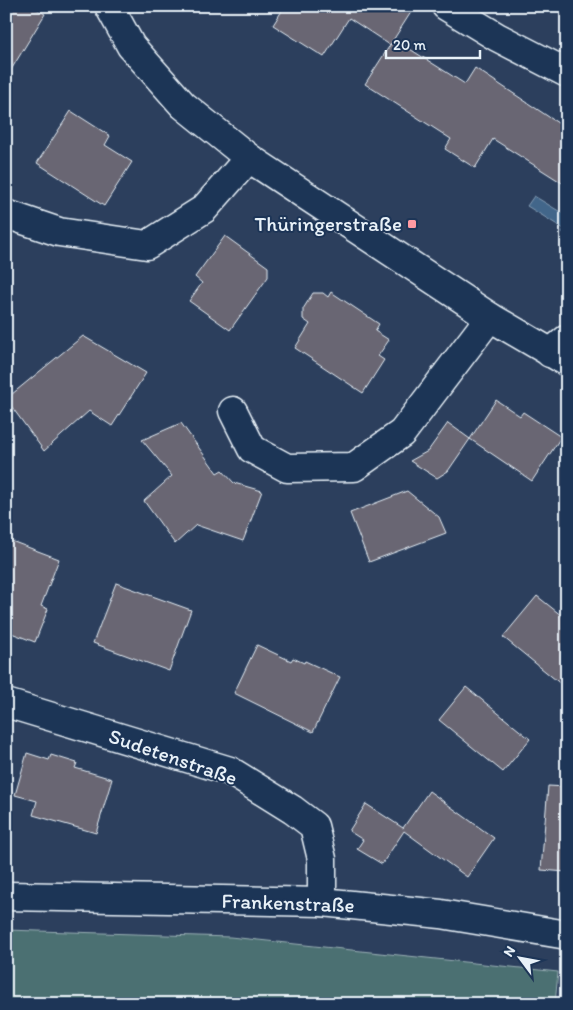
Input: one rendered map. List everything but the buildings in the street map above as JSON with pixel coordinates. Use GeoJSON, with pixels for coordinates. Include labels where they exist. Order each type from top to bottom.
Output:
{"type":"FeatureCollection","features":[{"type":"Feature","properties":{"kind":"street"},"geometry":{"type":"LineString","coordinates":[[109,6],[131,46],[183,105],[249,158],[490,317],[561,351]]}},
{"type":"Feature","properties":{"kind":"street"},"geometry":{"type":"LineString","coordinates":[[446,6],[497,37],[567,73]]}},
{"type":"Feature","properties":{"kind":"street"},"geometry":{"type":"LineString","coordinates":[[6,214],[59,232],[147,245],[204,209],[249,158]]}},
{"type":"Feature","properties":{"kind":"street"},"geometry":{"type":"LineString","coordinates":[[233,410],[252,449],[287,468],[354,467],[402,433],[490,317]]}},
{"type":"Feature","properties":{"kind":"street","name":"Sudetenstraße"},"geometry":{"type":"LineString","coordinates":[[6,704],[230,771],[293,810],[314,826],[322,859],[322,902]]}},
{"type":"Feature","properties":{"kind":"street","name":"Frankenstraße"},"geometry":{"type":"LineString","coordinates":[[6,896],[322,902],[441,914],[567,935]]}},
{"type":"Feature","properties":{"kind":"green space"},"geometry":{"type":"Polygon","coordinates":[[[6,930],[230,937],[558,972],[555,1004],[6,1004],[6,930]]]}},
{"type":"Feature","properties":{"kind":"water"},"geometry":{"type":"Polygon","coordinates":[[[534,196],[567,216],[567,235],[562,232],[564,229],[527,206],[534,196]]]}},
{"type":"Feature","properties":{"kind":"place","name":"Thüringerstraße"},"geometry":{"type":"Point","coordinates":[412,224]}}]}
